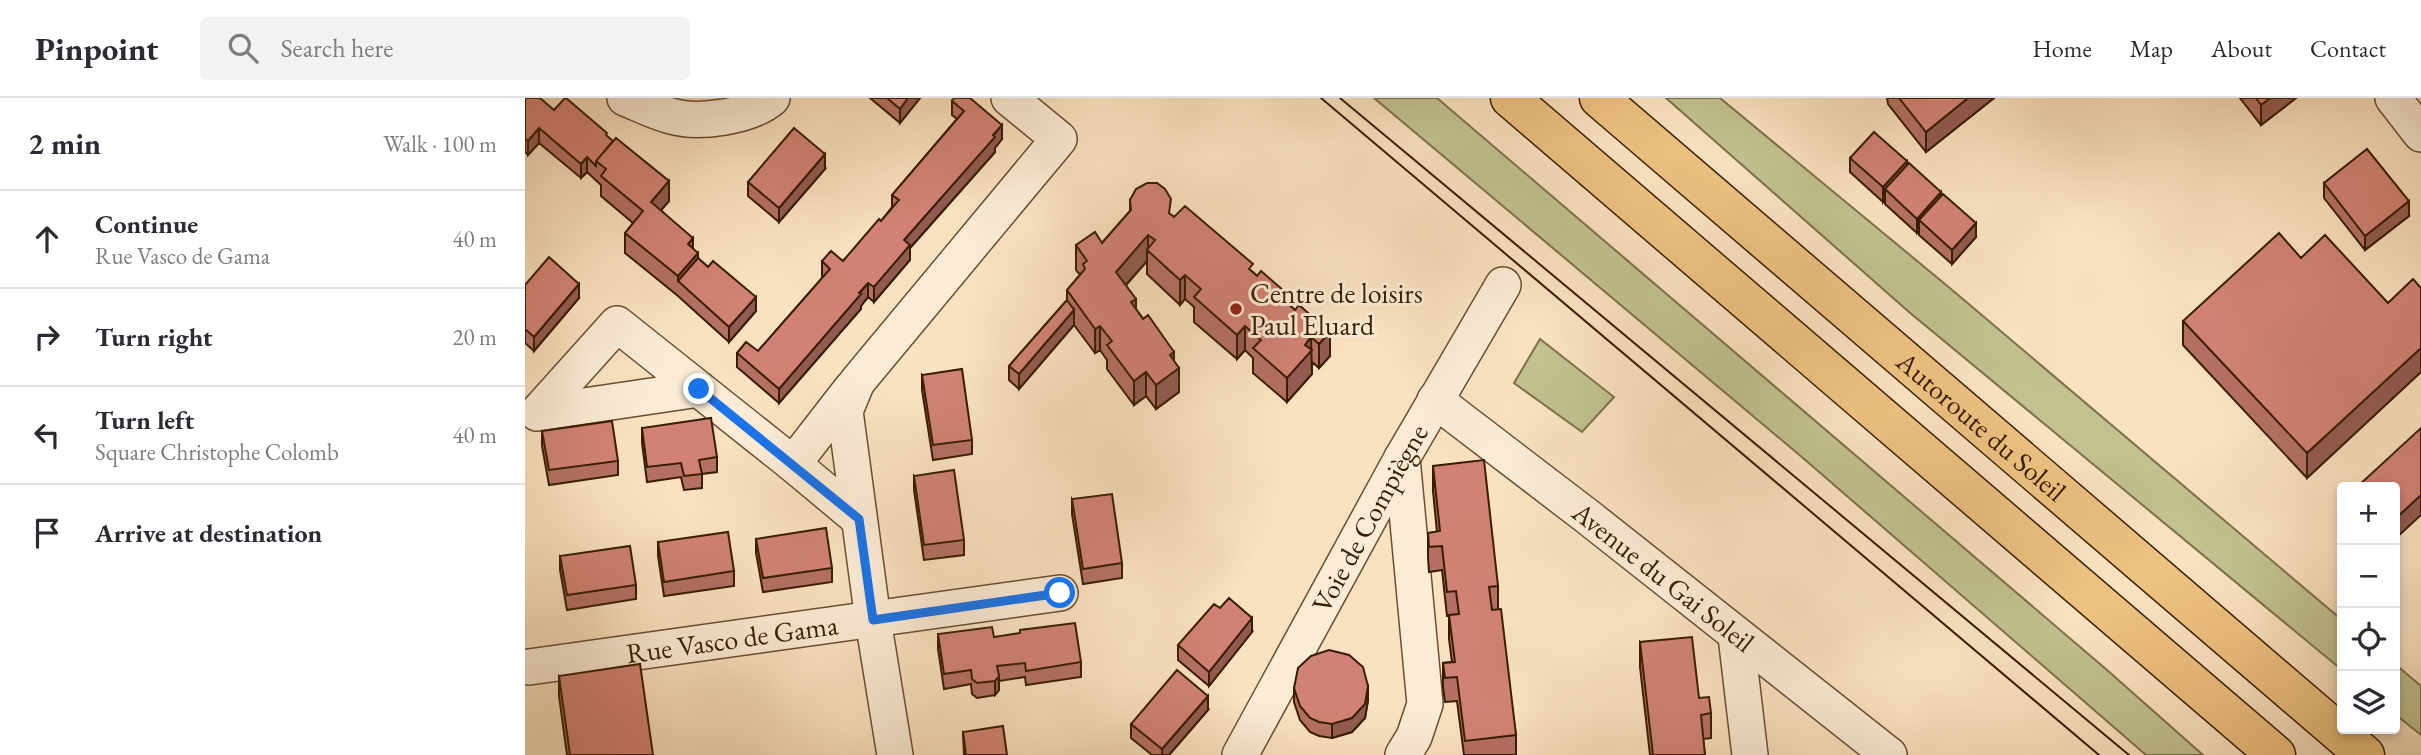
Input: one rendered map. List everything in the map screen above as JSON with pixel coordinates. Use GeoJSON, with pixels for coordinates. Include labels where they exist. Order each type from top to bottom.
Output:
{"type":"FeatureCollection","features":[{"type":"Feature","properties":{"kind":"highway","name":"Autoroute du Soleil"},"geometry":{"type":"LineString","coordinates":[[1510,98],[2276,755]]}},
{"type":"Feature","properties":{"kind":"highway","name":"Autoroute du Soleil"},"geometry":{"type":"LineString","coordinates":[[1599,98],[2365,755]]}},
{"type":"Feature","properties":{"kind":"street"},"geometry":{"type":"LineString","coordinates":[[625,98],[673,117],[708,119],[739,114],[772,98]]}},
{"type":"Feature","properties":{"kind":"street"},"geometry":{"type":"LineString","coordinates":[[793,464],[857,382],[1059,139],[1009,98]]}},
{"type":"Feature","properties":{"kind":"street"},"geometry":{"type":"LineString","coordinates":[[2393,98],[2421,134]]}},
{"type":"Feature","properties":{"kind":"street","name":"Voie de Compiègne"},"geometry":{"type":"LineString","coordinates":[[1240,755],[1402,458],[1503,285]]}},
{"type":"Feature","properties":{"kind":"street"},"geometry":{"type":"LineString","coordinates":[[857,382],[845,411],[873,620],[895,755]]}},
{"type":"Feature","properties":{"kind":"street"},"geometry":{"type":"LineString","coordinates":[[699,389],[859,519]]}},
{"type":"Feature","properties":{"kind":"street","name":"Avenue du Gai Soleil"},"geometry":{"type":"LineString","coordinates":[[1435,400],[1889,755]]}},
{"type":"Feature","properties":{"kind":"street"},"geometry":{"type":"LineString","coordinates":[[1402,458],[1425,705],[1414,737],[1403,755]]}},
{"type":"Feature","properties":{"kind":"street","name":"Rue Vasco de Gama"},"geometry":{"type":"LineString","coordinates":[[526,658],[873,620],[1060,593]]}},
{"type":"Feature","properties":{"kind":"street"},"geometry":{"type":"LineString","coordinates":[[1736,636],[1750,755]]}},
{"type":"Feature","properties":{"kind":"green space"},"geometry":{"type":"Polygon","coordinates":[[[1374,98],[1437,98],[2203,755],[2146,755],[1803,458],[1374,98]]]}},
{"type":"Feature","properties":{"kind":"green space"},"geometry":{"type":"Polygon","coordinates":[[[1666,98],[1720,98],[1951,289],[2337,616],[2337,666],[1909,312],[1666,98]]]}},
{"type":"Feature","properties":{"kind":"green space"},"geometry":{"type":"Polygon","coordinates":[[[1540,339],[1614,397],[1582,432],[1514,383],[1540,339]]]}},
{"type":"Feature","properties":{"kind":"green space"},"geometry":{"type":"Polygon","coordinates":[[[2400,668],[2421,686],[2421,735],[2400,718],[2400,668]]]}},
{"type":"Feature","properties":{"kind":"building"},"geometry":{"type":"Polygon","coordinates":[[[525,98],[540,98],[554,110],[566,98],[607,133],[613,141],[596,161],[596,166],[587,157],[581,164],[539,128],[528,141],[525,138],[525,98]]]}},
{"type":"Feature","properties":{"kind":"building"},"geometry":{"type":"Polygon","coordinates":[[[887,98],[908,98],[900,109],[887,98]]]}},
{"type":"Feature","properties":{"kind":"building"},"geometry":{"type":"Polygon","coordinates":[[[954,98],[970,98],[1002,125],[993,135],[995,137],[904,240],[910,245],[874,287],[868,283],[779,389],[737,353],[746,342],[758,351],[830,269],[822,261],[831,251],[843,261],[899,200],[892,195],[964,111],[952,101],[954,98]]]}},
{"type":"Feature","properties":{"kind":"building"},"geometry":{"type":"Polygon","coordinates":[[[1899,98],[1968,98],[1926,132],[1899,98]]]}},
{"type":"Feature","properties":{"kind":"building"},"geometry":{"type":"Polygon","coordinates":[[[2256,98],[2270,98],[2261,105],[2256,98]]]}},
{"type":"Feature","properties":{"kind":"building"},"geometry":{"type":"Polygon","coordinates":[[[794,128],[825,154],[779,208],[748,182],[794,128]]]}},
{"type":"Feature","properties":{"kind":"building"},"geometry":{"type":"Polygon","coordinates":[[[1874,132],[1907,161],[1883,187],[1850,158],[1874,132]]]}},
{"type":"Feature","properties":{"kind":"building"},"geometry":{"type":"Polygon","coordinates":[[[616,138],[669,181],[651,202],[693,238],[688,244],[698,253],[678,276],[625,233],[643,211],[601,176],[606,169],[596,161],[616,138]]]}},
{"type":"Feature","properties":{"kind":"building"},"geometry":{"type":"Polygon","coordinates":[[[2367,149],[2409,201],[2365,236],[2324,183],[2367,149]]]}},
{"type":"Feature","properties":{"kind":"building"},"geometry":{"type":"Polygon","coordinates":[[[1909,163],[1941,192],[1917,219],[1885,189],[1909,163]]]}},
{"type":"Feature","properties":{"kind":"building","name":"Centre de loisirs Paul Eluard"},"geometry":{"type":"Polygon","coordinates":[[[1147,183],[1157,183],[1165,189],[1171,199],[1169,213],[1174,217],[1185,206],[1253,264],[1249,269],[1257,276],[1261,271],[1291,297],[1286,302],[1295,310],[1299,305],[1330,332],[1319,344],[1311,337],[1305,345],[1312,350],[1287,378],[1253,348],[1261,340],[1245,326],[1237,335],[1194,297],[1201,289],[1185,275],[1180,280],[1147,250],[1155,240],[1148,235],[1116,272],[1136,299],[1131,302],[1143,319],[1148,315],[1174,352],[1170,355],[1179,368],[1156,385],[1146,372],[1134,381],[1107,345],[1112,341],[1100,326],[1095,329],[1067,290],[1085,269],[1083,264],[1087,261],[1076,245],[1095,232],[1102,243],[1131,210],[1130,200],[1136,189],[1147,183]]]}},
{"type":"Feature","properties":{"kind":"building"},"geometry":{"type":"Polygon","coordinates":[[[1943,194],[1976,223],[1952,250],[1919,220],[1943,194]]]}},
{"type":"Feature","properties":{"kind":"building"},"geometry":{"type":"Polygon","coordinates":[[[2279,233],[2301,258],[2325,235],[2388,303],[2413,279],[2421,288],[2421,348],[2307,453],[2183,321],[2279,233]]]}},
{"type":"Feature","properties":{"kind":"building"},"geometry":{"type":"Polygon","coordinates":[[[549,257],[579,284],[534,337],[525,329],[525,285],[549,257]]]}},
{"type":"Feature","properties":{"kind":"building"},"geometry":{"type":"Polygon","coordinates":[[[698,258],[708,267],[713,261],[756,297],[729,327],[678,281],[698,258]]]}},
{"type":"Feature","properties":{"kind":"building"},"geometry":{"type":"Polygon","coordinates":[[[1067,300],[1074,310],[1019,374],[1009,366],[1067,300]]]}},
{"type":"Feature","properties":{"kind":"building"},"geometry":{"type":"Polygon","coordinates":[[[962,369],[972,440],[933,445],[922,375],[962,369]]]}},
{"type":"Feature","properties":{"kind":"building"},"geometry":{"type":"Polygon","coordinates":[[[711,418],[717,457],[699,460],[702,474],[684,476],[681,463],[647,467],[642,428],[711,418]]]}},
{"type":"Feature","properties":{"kind":"building"},"geometry":{"type":"Polygon","coordinates":[[[612,421],[618,461],[549,470],[542,431],[612,421]]]}},
{"type":"Feature","properties":{"kind":"building"},"geometry":{"type":"Polygon","coordinates":[[[2421,428],[2421,495],[2400,514],[2400,482],[2362,482],[2421,428]]]}},
{"type":"Feature","properties":{"kind":"building"},"geometry":{"type":"Polygon","coordinates":[[[1484,460],[1498,586],[1489,587],[1492,610],[1501,609],[1516,735],[1465,741],[1457,677],[1445,678],[1443,663],[1455,662],[1449,615],[1459,614],[1456,591],[1447,592],[1442,546],[1429,547],[1428,533],[1440,531],[1433,466],[1484,460]]]}},
{"type":"Feature","properties":{"kind":"building"},"geometry":{"type":"Polygon","coordinates":[[[954,470],[964,540],[924,545],[914,476],[954,470]]]}},
{"type":"Feature","properties":{"kind":"building"},"geometry":{"type":"Polygon","coordinates":[[[1112,494],[1122,563],[1083,569],[1072,499],[1112,494]]]}},
{"type":"Feature","properties":{"kind":"building"},"geometry":{"type":"Polygon","coordinates":[[[826,528],[832,568],[763,578],[756,539],[826,528]]]}},
{"type":"Feature","properties":{"kind":"building"},"geometry":{"type":"Polygon","coordinates":[[[728,532],[734,571],[664,582],[658,542],[728,532]]]}},
{"type":"Feature","properties":{"kind":"building"},"geometry":{"type":"Polygon","coordinates":[[[630,546],[636,585],[567,595],[560,556],[630,546]]]}},
{"type":"Feature","properties":{"kind":"building"},"geometry":{"type":"Polygon","coordinates":[[[1229,598],[1252,618],[1209,672],[1178,645],[1214,604],[1220,608],[1229,598]]]}},
{"type":"Feature","properties":{"kind":"building"},"geometry":{"type":"Polygon","coordinates":[[[1075,623],[1081,662],[1026,671],[1025,663],[997,666],[999,676],[995,681],[977,683],[972,679],[971,670],[944,674],[938,634],[992,627],[994,637],[1020,633],[1020,630],[1075,623]]]}},
{"type":"Feature","properties":{"kind":"building"},"geometry":{"type":"Polygon","coordinates":[[[1692,637],[1699,698],[1709,697],[1711,713],[1701,715],[1705,755],[1653,755],[1640,642],[1692,637]]]}},
{"type":"Feature","properties":{"kind":"building"},"geometry":{"type":"Polygon","coordinates":[[[1329,650],[1349,655],[1363,667],[1368,686],[1365,704],[1352,718],[1332,724],[1310,718],[1300,706],[1294,688],[1298,668],[1311,656],[1329,650]]]}},
{"type":"Feature","properties":{"kind":"building"},"geometry":{"type":"Polygon","coordinates":[[[640,664],[653,755],[570,755],[559,676],[640,664]]]}},
{"type":"Feature","properties":{"kind":"building"},"geometry":{"type":"Polygon","coordinates":[[[1177,670],[1208,696],[1162,749],[1131,724],[1177,670]]]}},
{"type":"Feature","properties":{"kind":"building"},"geometry":{"type":"Polygon","coordinates":[[[1003,726],[1007,755],[966,755],[963,732],[1003,726]]]}},
{"type":"Feature","properties":{"kind":"tram line"},"geometry":{"type":"LineString","coordinates":[[1321,98],[2099,755]]}},
{"type":"Feature","properties":{"kind":"tram line"},"geometry":{"type":"LineString","coordinates":[[1340,98],[2129,755]]}},
{"type":"Feature","properties":{"kind":"place","name":"Centre de loisirs Paul Eluard"},"geometry":{"type":"Point","coordinates":[1236,309]}},
{"type":"Feature","properties":{"kind":"route"},"geometry":{"type":"LineString","coordinates":[[699,389],[859,519],[873,620],[1060,593]]}}]}
